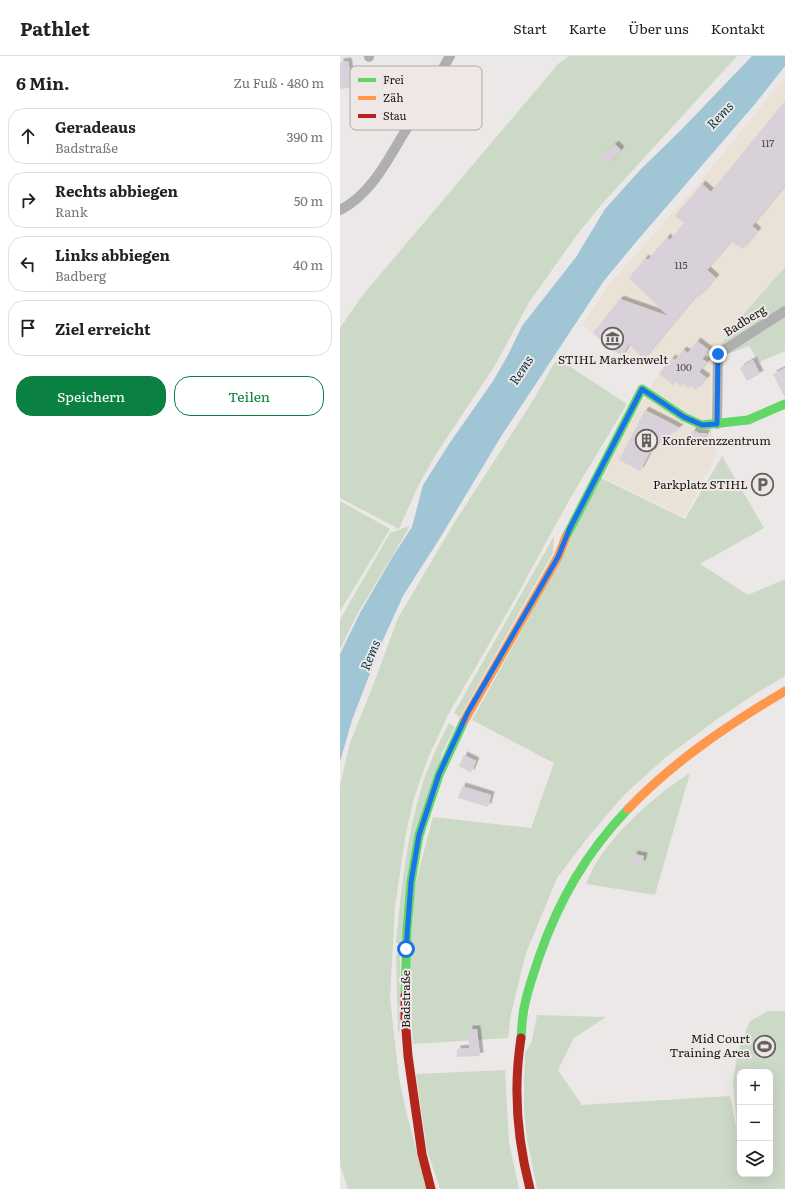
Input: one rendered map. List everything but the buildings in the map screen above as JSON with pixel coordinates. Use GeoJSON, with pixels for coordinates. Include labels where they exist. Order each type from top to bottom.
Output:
{"type":"FeatureCollection","features":[{"type":"Feature","properties":{"kind":"street"},"geometry":{"type":"LineString","coordinates":[[445,66],[450,56]]}},
{"type":"Feature","properties":{"kind":"street"},"geometry":{"type":"LineString","coordinates":[[340,210],[356,200],[367,189],[378,175],[406,130]]}},
{"type":"Feature","properties":{"kind":"street","name":"Badberg"},"geometry":{"type":"LineString","coordinates":[[717,424],[718,354],[785,312]]}},
{"type":"Feature","properties":{"kind":"street","name":"Badstraße"},"geometry":{"type":"LineString","coordinates":[[431,1189],[422,1154],[408,1056],[405,1017],[407,930],[411,882],[419,835],[439,774],[468,712],[558,557],[570,528],[642,389],[684,417],[702,425],[717,424]]}},
{"type":"Feature","properties":{"kind":"street"},"geometry":{"type":"LineString","coordinates":[[717,424],[748,420],[785,404]]}},
{"type":"Feature","properties":{"kind":"street"},"geometry":{"type":"LineString","coordinates":[[530,1189],[521,1142],[517,1084],[518,1054],[526,1000],[547,934],[562,902],[578,871],[596,845],[644,792],[675,765],[712,737],[785,691]]}},
{"type":"Feature","properties":{"kind":"shaded area"},"geometry":{"type":"Polygon","coordinates":[[[785,77],[785,267],[753,302],[727,334],[710,362],[712,439],[717,454],[684,517],[600,476],[663,366],[649,354],[645,360],[621,358],[582,325],[608,285],[699,183],[785,77]]]}},
{"type":"Feature","properties":{"kind":"green space"},"geometry":{"type":"Polygon","coordinates":[[[569,56],[737,56],[602,204],[576,236],[530,301],[494,367],[438,451],[418,486],[399,529],[340,498],[340,328],[362,296],[558,64],[569,56]]]}},
{"type":"Feature","properties":{"kind":"green space"},"geometry":{"type":"Polygon","coordinates":[[[785,267],[785,351],[759,362],[749,346],[722,356],[717,350],[750,307],[785,267]]]}},
{"type":"Feature","properties":{"kind":"green space"},"geometry":{"type":"Polygon","coordinates":[[[555,362],[566,364],[627,404],[571,497],[515,599],[448,715],[428,758],[414,798],[406,833],[395,907],[390,998],[399,1078],[407,1115],[427,1189],[348,1189],[340,1165],[340,785],[350,743],[398,618],[456,520],[529,407],[555,362]]]}},
{"type":"Feature","properties":{"kind":"green space"},"geometry":{"type":"Polygon","coordinates":[[[722,456],[764,528],[700,564],[748,595],[785,579],[785,676],[716,720],[666,757],[624,795],[589,836],[557,878],[526,953],[511,1014],[508,1038],[413,1044],[409,967],[414,889],[433,817],[531,828],[554,763],[472,720],[562,558],[599,477],[685,519],[722,456]]]}},
{"type":"Feature","properties":{"kind":"green space"},"geometry":{"type":"Polygon","coordinates":[[[340,501],[390,529],[340,611],[340,501]]]}},
{"type":"Feature","properties":{"kind":"green space"},"geometry":{"type":"Polygon","coordinates":[[[410,526],[358,613],[340,649],[340,620],[358,588],[390,533],[410,526]]]}},
{"type":"Feature","properties":{"kind":"green space"},"geometry":{"type":"Polygon","coordinates":[[[554,536],[553,553],[460,717],[454,713],[554,536]]]}},
{"type":"Feature","properties":{"kind":"green space"},"geometry":{"type":"Polygon","coordinates":[[[449,723],[455,727],[442,753],[401,944],[396,943],[405,862],[417,802],[429,767],[449,723]]]}},
{"type":"Feature","properties":{"kind":"green space"},"geometry":{"type":"Polygon","coordinates":[[[690,773],[655,895],[586,884],[604,852],[630,821],[660,794],[690,773]]]}},
{"type":"Feature","properties":{"kind":"green space"},"geometry":{"type":"Polygon","coordinates":[[[396,954],[400,955],[401,1027],[398,1033],[396,954]]]}},
{"type":"Feature","properties":{"kind":"green space"},"geometry":{"type":"Polygon","coordinates":[[[768,1011],[785,1011],[785,1189],[537,1189],[527,1139],[524,1111],[524,1081],[525,1053],[532,1041],[537,1015],[606,1017],[574,1038],[558,1070],[582,1105],[730,1096],[737,1131],[733,1081],[738,1051],[750,1021],[768,1011]]]}},
{"type":"Feature","properties":{"kind":"green space"},"geometry":{"type":"Polygon","coordinates":[[[505,1070],[509,1142],[519,1189],[440,1189],[427,1150],[416,1074],[505,1070]]]}},
{"type":"Feature","properties":{"kind":"water","name":"Rems"},"geometry":{"type":"Polygon","coordinates":[[[752,56],[785,56],[785,66],[755,104],[603,282],[502,435],[403,596],[383,640],[352,720],[340,762],[340,654],[360,613],[393,556],[412,527],[423,485],[449,444],[493,381],[522,326],[576,257],[605,209],[641,169],[681,130],[752,56]]]}},
{"type":"Feature","properties":{"kind":"traffic: fast"},"geometry":{"type":"LineString","coordinates":[[566,537],[642,389],[684,417],[702,425],[748,420],[785,404]]}},
{"type":"Feature","properties":{"kind":"traffic: fast"},"geometry":{"type":"LineString","coordinates":[[405,996],[407,930],[411,882],[419,835],[439,775],[464,721]]}},
{"type":"Feature","properties":{"kind":"traffic: fast"},"geometry":{"type":"LineString","coordinates":[[521,1038],[523,1012],[528,992],[539,957],[555,916],[575,878],[587,860],[599,843],[628,809]]}},
{"type":"Feature","properties":{"kind":"traffic: slow"},"geometry":{"type":"LineString","coordinates":[[464,721],[558,557],[566,537]]}},
{"type":"Feature","properties":{"kind":"traffic: slow"},"geometry":{"type":"LineString","coordinates":[[628,809],[664,775],[702,745],[785,691]]}},
{"type":"Feature","properties":{"kind":"traffic: jam"},"geometry":{"type":"LineString","coordinates":[[405,996],[408,1056],[422,1154],[431,1189]]}},
{"type":"Feature","properties":{"kind":"traffic: jam"},"geometry":{"type":"LineString","coordinates":[[521,1038],[517,1076],[519,1133],[530,1189]]}},
{"type":"Feature","properties":{"kind":"place","name":"STIHL Markenwelt"},"geometry":{"type":"Point","coordinates":[613,339]}},
{"type":"Feature","properties":{"kind":"place","name":"Konferenzzentrum"},"geometry":{"type":"Point","coordinates":[646,441]}},
{"type":"Feature","properties":{"kind":"place","name":"Parkplatz STIHL"},"geometry":{"type":"Point","coordinates":[763,485]}},
{"type":"Feature","properties":{"kind":"place","name":"Mid Court Training Area"},"geometry":{"type":"Point","coordinates":[765,1046]}},
{"type":"Feature","properties":{"kind":"route"},"geometry":{"type":"LineString","coordinates":[[406,949],[411,882],[419,835],[439,774],[468,712],[558,557],[570,528],[642,389],[684,417],[702,425],[717,424],[718,354]]}}]}
